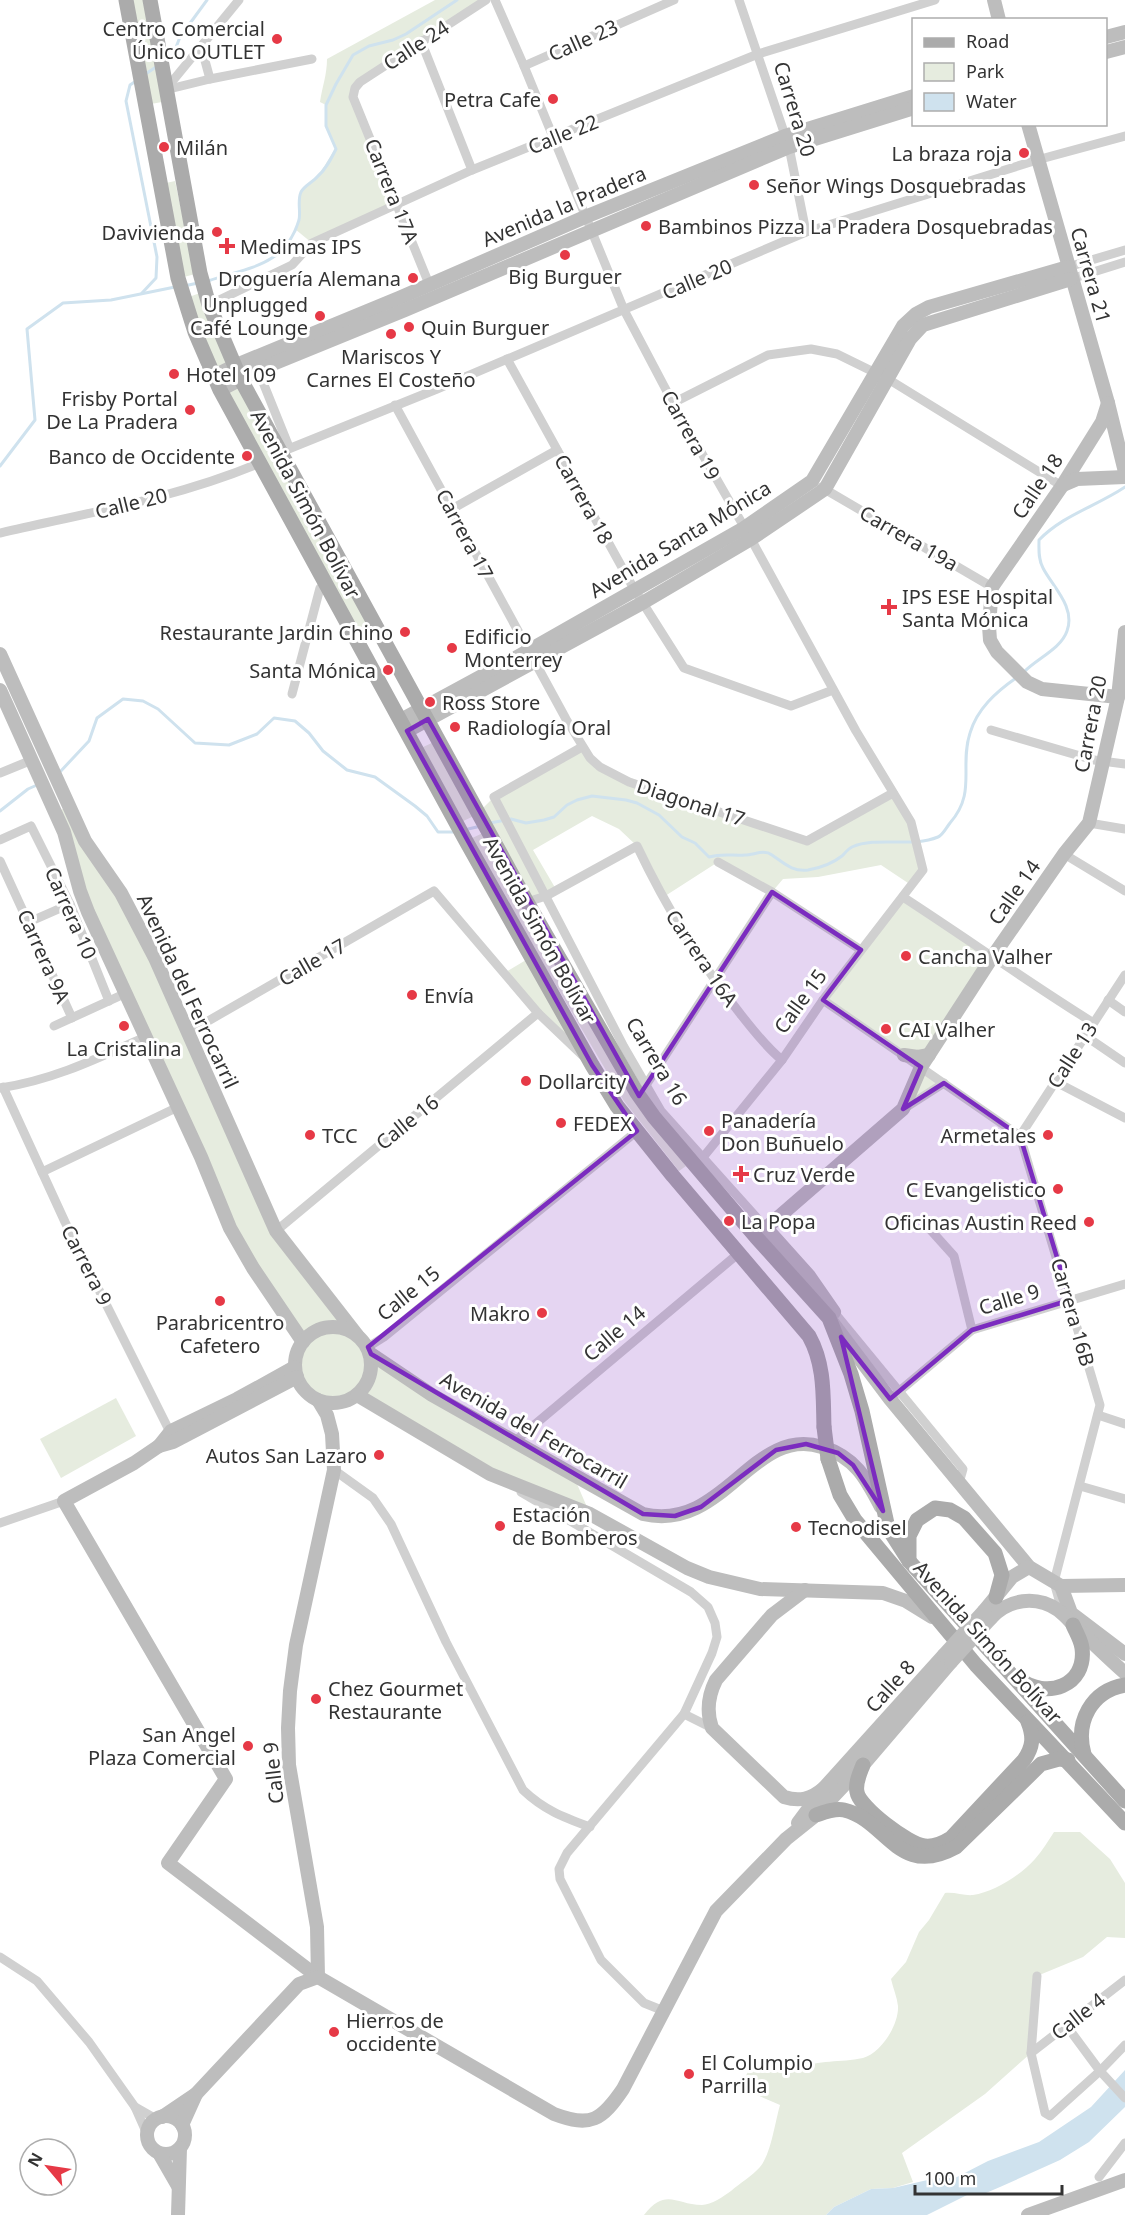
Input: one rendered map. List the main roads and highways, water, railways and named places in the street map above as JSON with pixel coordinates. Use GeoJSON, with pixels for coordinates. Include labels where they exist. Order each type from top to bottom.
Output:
{"type":"FeatureCollection","features":[{"type":"Feature","properties":{"kind":"main road","name":"Avenida Simón Bolívar"},"geometry":{"type":"LineString","coordinates":[[126,0],[178,278],[201,350],[326,585],[466,841],[617,1106],[803,1327],[815,1347],[822,1373],[828,1460],[840,1495],[853,1518],[1028,1722],[1068,1760],[1090,1773]]}},
{"type":"Feature","properties":{"kind":"main road","name":"Avenida Simón Bolívar"},"geometry":{"type":"LineString","coordinates":[[150,0],[200,273],[207,298],[237,372],[285,450],[527,902],[637,1093],[654,1117],[699,1161],[756,1238],[831,1315],[862,1411],[888,1528],[909,1562],[1084,1754],[1090,1773]]}},
{"type":"Feature","properties":{"kind":"main road"},"geometry":{"type":"LineString","coordinates":[[909,1562],[909,1536],[917,1520],[935,1508],[950,1510],[964,1518],[995,1553],[1002,1575],[996,1597]]}},
{"type":"Feature","properties":{"kind":"main road"},"geometry":{"type":"LineString","coordinates":[[991,1654],[1020,1681],[1030,1687],[1047,1690],[1061,1687],[1075,1675],[1082,1657],[1080,1640],[1069,1617]]}},
{"type":"Feature","properties":{"kind":"main road"},"geometry":{"type":"LineString","coordinates":[[1084,1754],[1082,1726],[1089,1708],[1101,1694],[1125,1684]]}},
{"type":"Feature","properties":{"kind":"main road"},"geometry":{"type":"LineString","coordinates":[[862,1765],[856,1794],[861,1802],[909,1841],[935,1846],[951,1838],[1030,1752],[1032,1731],[1028,1722]]}},
{"type":"Feature","properties":{"kind":"main road"},"geometry":{"type":"LineString","coordinates":[[816,1815],[834,1810],[850,1812],[903,1850],[920,1856],[940,1855],[956,1847],[1041,1764],[1059,1759],[1068,1760]]}},
{"type":"Feature","properties":{"kind":"main road"},"geometry":{"type":"LineString","coordinates":[[1090,1773],[1125,1801]]}},
{"type":"Feature","properties":{"kind":"main road"},"geometry":{"type":"LineString","coordinates":[[1090,1773],[1125,1822]]}},
{"type":"Feature","properties":{"kind":"water"},"geometry":{"type":"Polygon","coordinates":[[[1125,2070],[1125,2107],[1089,2142],[1060,2160],[986,2193],[967,2195],[927,2215],[826,2215],[834,2207],[871,2189],[893,2188],[936,2178],[955,2178],[988,2161],[1039,2142],[1091,2107],[1125,2070]]]}},
{"type":"Feature","properties":{"kind":"waterway"},"geometry":{"type":"LineString","coordinates":[[166,59],[173,55],[180,37],[207,0]]}},
{"type":"Feature","properties":{"kind":"waterway"},"geometry":{"type":"LineString","coordinates":[[208,281],[263,263],[275,256],[293,236],[299,220],[301,192],[323,170],[336,149],[326,126],[326,105],[353,55],[369,46],[406,34],[457,0]]}},
{"type":"Feature","properties":{"kind":"waterway"},"geometry":{"type":"LineString","coordinates":[[144,75],[156,67]]}},
{"type":"Feature","properties":{"kind":"waterway"},"geometry":{"type":"LineString","coordinates":[[136,81],[130,85],[126,101],[157,257],[156,278],[142,293]]}},
{"type":"Feature","properties":{"kind":"waterway"},"geometry":{"type":"LineString","coordinates":[[184,286],[198,283]]}},
{"type":"Feature","properties":{"kind":"waterway"},"geometry":{"type":"LineString","coordinates":[[0,466],[35,420],[27,329],[63,303],[111,300],[175,287]]}},
{"type":"Feature","properties":{"kind":"waterway"},"geometry":{"type":"LineString","coordinates":[[1024,672],[1059,643],[1067,631],[1069,622],[1066,605],[1041,565],[1039,540],[1069,517],[1125,487]]}},
{"type":"Feature","properties":{"kind":"waterway"},"geometry":{"type":"LineString","coordinates":[[490,823],[511,819],[526,823],[544,820],[554,817],[567,805],[592,796],[626,800],[637,803],[659,815],[682,837],[695,843],[709,857],[766,852],[797,870],[808,870],[830,863],[851,848],[862,844],[928,840],[943,833],[963,801],[967,745],[977,716],[1001,689],[1016,678]]}},
{"type":"Feature","properties":{"kind":"waterway"},"geometry":{"type":"LineString","coordinates":[[59,773],[89,741],[97,718],[123,699],[143,701],[158,709],[195,743],[229,745],[257,734],[274,718],[295,721],[309,733],[323,751],[347,770],[375,777],[427,816],[438,832],[455,832]]}},
{"type":"Feature","properties":{"kind":"waterway"},"geometry":{"type":"LineString","coordinates":[[0,811],[28,789],[37,785]]}},
{"type":"Feature","properties":{"kind":"waterway"},"geometry":{"type":"LineString","coordinates":[[464,830],[481,826]]}},
{"type":"Feature","properties":{"kind":"place","name":"Centro Comercial Único OUTLET"},"geometry":{"type":"Point","coordinates":[277,39]}},
{"type":"Feature","properties":{"kind":"place","name":"Petra Cafe"},"geometry":{"type":"Point","coordinates":[553,99]}},
{"type":"Feature","properties":{"kind":"place","name":"Milán"},"geometry":{"type":"Point","coordinates":[164,147]}},
{"type":"Feature","properties":{"kind":"place","name":"La braza roja"},"geometry":{"type":"Point","coordinates":[1024,153]}},
{"type":"Feature","properties":{"kind":"place","name":"Señor Wings Dosquebradas"},"geometry":{"type":"Point","coordinates":[754,185]}},
{"type":"Feature","properties":{"kind":"place","name":"Bambinos Pizza La Pradera Dosquebradas"},"geometry":{"type":"Point","coordinates":[646,226]}},
{"type":"Feature","properties":{"kind":"place","name":"Davivienda"},"geometry":{"type":"Point","coordinates":[217,232]}},
{"type":"Feature","properties":{"kind":"place","name":"Medimas IPS"},"geometry":{"type":"Point","coordinates":[227,246]}},
{"type":"Feature","properties":{"kind":"place","name":"Big Burguer"},"geometry":{"type":"Point","coordinates":[565,255]}},
{"type":"Feature","properties":{"kind":"place","name":"Droguería Alemana"},"geometry":{"type":"Point","coordinates":[413,278]}},
{"type":"Feature","properties":{"kind":"place","name":"Unplugged Café Lounge"},"geometry":{"type":"Point","coordinates":[320,316]}},
{"type":"Feature","properties":{"kind":"place","name":"Quin Burguer"},"geometry":{"type":"Point","coordinates":[409,327]}},
{"type":"Feature","properties":{"kind":"place","name":"Mariscos Y Carnes El Costeño"},"geometry":{"type":"Point","coordinates":[391,334]}},
{"type":"Feature","properties":{"kind":"place","name":"Hotel 109"},"geometry":{"type":"Point","coordinates":[174,374]}},
{"type":"Feature","properties":{"kind":"place","name":"Frisby Portal De La Pradera"},"geometry":{"type":"Point","coordinates":[190,410]}},
{"type":"Feature","properties":{"kind":"place","name":"Banco de Occidente"},"geometry":{"type":"Point","coordinates":[247,456]}},
{"type":"Feature","properties":{"kind":"place","name":"IPS ESE Hospital Santa Mónica"},"geometry":{"type":"Point","coordinates":[889,607]}},
{"type":"Feature","properties":{"kind":"place","name":"Restaurante Jardin Chino"},"geometry":{"type":"Point","coordinates":[405,632]}},
{"type":"Feature","properties":{"kind":"place","name":"Edificio Monterrey"},"geometry":{"type":"Point","coordinates":[452,648]}},
{"type":"Feature","properties":{"kind":"place","name":"Santa Mónica"},"geometry":{"type":"Point","coordinates":[388,670]}},
{"type":"Feature","properties":{"kind":"place","name":"Ross Store"},"geometry":{"type":"Point","coordinates":[430,702]}},
{"type":"Feature","properties":{"kind":"place","name":"Radiología Oral"},"geometry":{"type":"Point","coordinates":[455,727]}},
{"type":"Feature","properties":{"kind":"place","name":"Cancha Valher"},"geometry":{"type":"Point","coordinates":[906,956]}},
{"type":"Feature","properties":{"kind":"place","name":"Envía"},"geometry":{"type":"Point","coordinates":[412,995]}},
{"type":"Feature","properties":{"kind":"place","name":"La Cristalina"},"geometry":{"type":"Point","coordinates":[124,1026]}},
{"type":"Feature","properties":{"kind":"place","name":"CAI Valher"},"geometry":{"type":"Point","coordinates":[886,1029]}},
{"type":"Feature","properties":{"kind":"place","name":"Dollarcity"},"geometry":{"type":"Point","coordinates":[526,1081]}},
{"type":"Feature","properties":{"kind":"place","name":"FEDEX"},"geometry":{"type":"Point","coordinates":[561,1123]}},
{"type":"Feature","properties":{"kind":"place","name":"Panadería Don Buñuelo"},"geometry":{"type":"Point","coordinates":[709,1131]}},
{"type":"Feature","properties":{"kind":"place","name":"TCC"},"geometry":{"type":"Point","coordinates":[310,1135]}},
{"type":"Feature","properties":{"kind":"place","name":"Armetales"},"geometry":{"type":"Point","coordinates":[1048,1135]}},
{"type":"Feature","properties":{"kind":"place","name":"Cruz Verde"},"geometry":{"type":"Point","coordinates":[741,1174]}},
{"type":"Feature","properties":{"kind":"place","name":"C Evangelistico"},"geometry":{"type":"Point","coordinates":[1058,1189]}},
{"type":"Feature","properties":{"kind":"place","name":"La Popa"},"geometry":{"type":"Point","coordinates":[729,1221]}},
{"type":"Feature","properties":{"kind":"place","name":"Oficinas Austin Reed"},"geometry":{"type":"Point","coordinates":[1089,1222]}},
{"type":"Feature","properties":{"kind":"place","name":"Parabricentro Cafetero"},"geometry":{"type":"Point","coordinates":[220,1301]}},
{"type":"Feature","properties":{"kind":"place","name":"Makro"},"geometry":{"type":"Point","coordinates":[542,1313]}},
{"type":"Feature","properties":{"kind":"place","name":"Autos San Lazaro"},"geometry":{"type":"Point","coordinates":[379,1455]}},
{"type":"Feature","properties":{"kind":"place","name":"Estación de Bomberos"},"geometry":{"type":"Point","coordinates":[500,1526]}},
{"type":"Feature","properties":{"kind":"place","name":"Tecnodisel"},"geometry":{"type":"Point","coordinates":[796,1527]}},
{"type":"Feature","properties":{"kind":"place","name":"Chez Gourmet Restaurante"},"geometry":{"type":"Point","coordinates":[316,1699]}},
{"type":"Feature","properties":{"kind":"place","name":"San Angel Plaza Comercial"},"geometry":{"type":"Point","coordinates":[248,1746]}},
{"type":"Feature","properties":{"kind":"place","name":"Hierros de occidente"},"geometry":{"type":"Point","coordinates":[334,2032]}},
{"type":"Feature","properties":{"kind":"place","name":"El Columpio Parrilla"},"geometry":{"type":"Point","coordinates":[689,2074]}}]}
